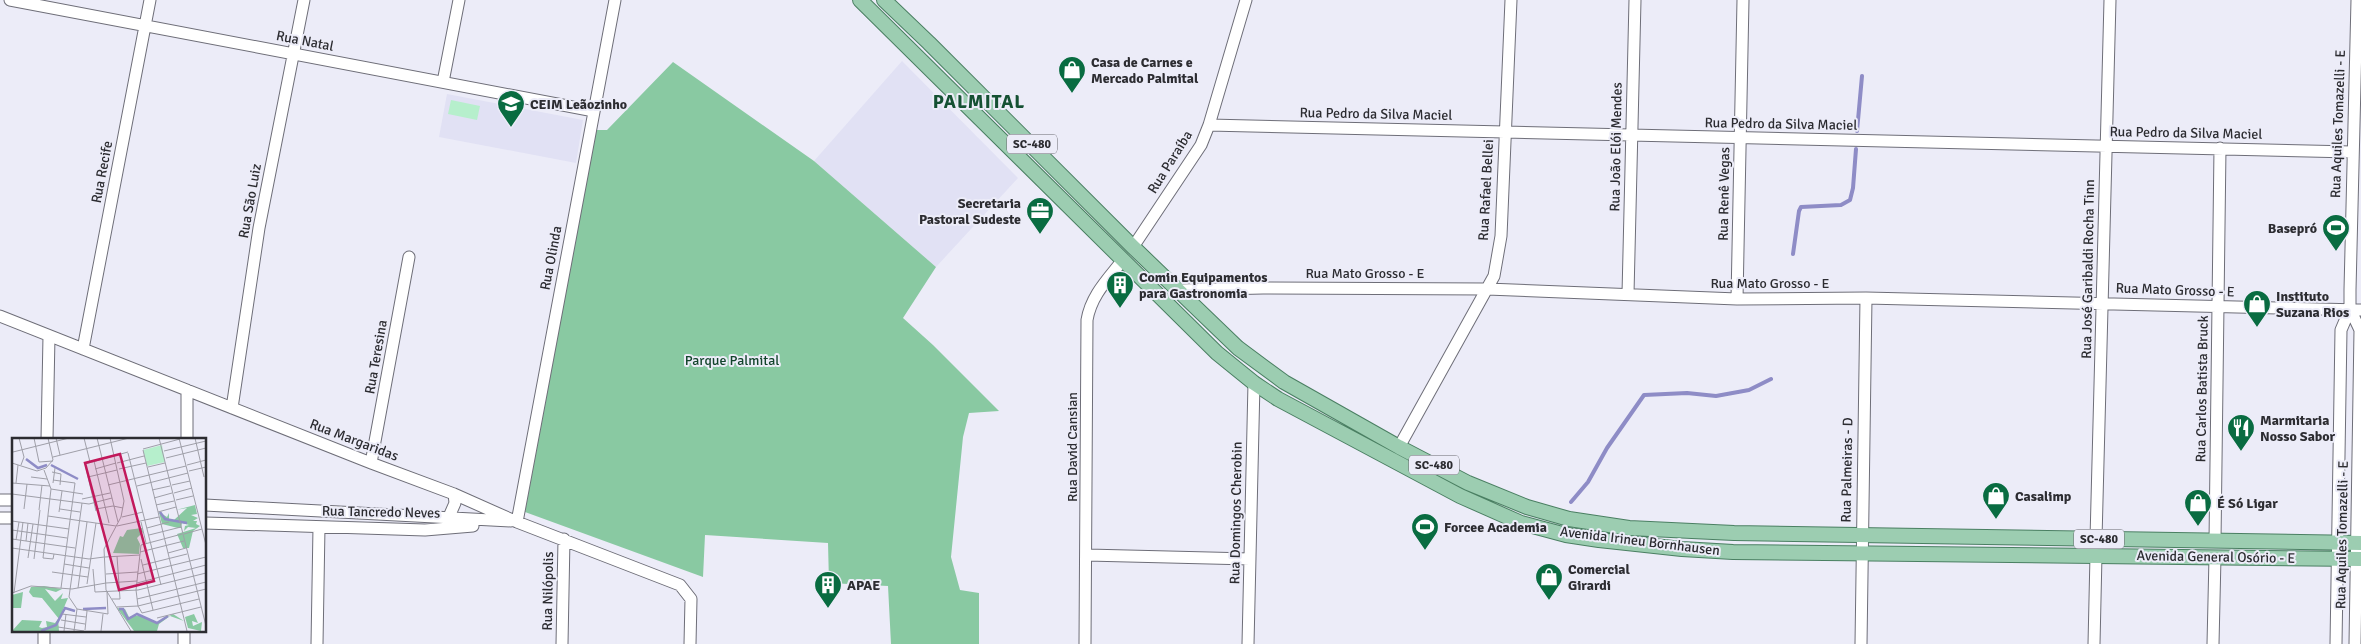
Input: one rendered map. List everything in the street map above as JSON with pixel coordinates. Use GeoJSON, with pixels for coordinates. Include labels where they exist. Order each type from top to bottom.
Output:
{"type":"FeatureCollection","features":[{"type":"Feature","properties":{"kind":"main road","name":"Avenida Irineu Bornhausen"},"geometry":{"type":"LineString","coordinates":[[860,0],[1122,262],[1217,353],[1254,383],[1278,399],[1460,496],[1520,522],[1566,535],[1691,550],[1733,552],[1861,552]]}},
{"type":"Feature","properties":{"kind":"main road","name":"Avenida Irineu Bornhausen"},"geometry":{"type":"LineString","coordinates":[[884,0],[941,54],[1133,247],[1238,348],[1266,370],[1399,447],[1496,496],[1569,519],[1629,528],[1734,533],[1861,534]]}},
{"type":"Feature","properties":{"kind":"main road"},"geometry":{"type":"LineString","coordinates":[[1164,301],[1178,290]]}},
{"type":"Feature","properties":{"kind":"main road"},"geometry":{"type":"LineString","coordinates":[[1393,461],[1399,447]]}},
{"type":"Feature","properties":{"kind":"main road","name":"Avenida General Osório - E"},"geometry":{"type":"LineString","coordinates":[[1861,534],[2359,543]]}},
{"type":"Feature","properties":{"kind":"main road"},"geometry":{"type":"LineString","coordinates":[[1975,553],[1976,537]]}},
{"type":"Feature","properties":{"kind":"main road"},"geometry":{"type":"LineString","coordinates":[[2096,539],[2096,555]]}},
{"type":"Feature","properties":{"kind":"main road"},"geometry":{"type":"LineString","coordinates":[[2215,541],[2215,557]]}},
{"type":"Feature","properties":{"kind":"main road","name":"Avenida General Osório - E"},"geometry":{"type":"LineString","coordinates":[[1861,552],[2359,559]]}},
{"type":"Feature","properties":{"kind":"street","name":"Rua Natal"},"geometry":{"type":"LineString","coordinates":[[10,0],[594,111]]}},
{"type":"Feature","properties":{"kind":"street","name":"Rua Recife"},"geometry":{"type":"LineString","coordinates":[[83,349],[150,0]]}},
{"type":"Feature","properties":{"kind":"street","name":"Rua São Luiz"},"geometry":{"type":"LineString","coordinates":[[232,408],[259,228],[304,0]]}},
{"type":"Feature","properties":{"kind":"street"},"geometry":{"type":"LineString","coordinates":[[443,82],[459,0]]}},
{"type":"Feature","properties":{"kind":"street","name":"Rua Olinda"},"geometry":{"type":"LineString","coordinates":[[518,522],[615,0]]}},
{"type":"Feature","properties":{"kind":"street","name":"Rua Paraíba"},"geometry":{"type":"LineString","coordinates":[[1133,247],[1201,145],[1209,125],[1246,0]]}},
{"type":"Feature","properties":{"kind":"street","name":"Rua Rafael Bellei"},"geometry":{"type":"LineString","coordinates":[[1399,447],[1494,276],[1501,236],[1511,0]]}},
{"type":"Feature","properties":{"kind":"street","name":"Rua João Elói Mendes"},"geometry":{"type":"LineString","coordinates":[[1628,294],[1635,0]]}},
{"type":"Feature","properties":{"kind":"street","name":"Rua Renê Vegas"},"geometry":{"type":"LineString","coordinates":[[1737,299],[1743,0]]}},
{"type":"Feature","properties":{"kind":"street","name":"Rua José Garibaldi Rocha Tinn"},"geometry":{"type":"LineString","coordinates":[[2096,539],[2110,0]]}},
{"type":"Feature","properties":{"kind":"street","name":"Rua Aquiles Tomazelli - E"},"geometry":{"type":"LineString","coordinates":[[2355,644],[2359,559],[2360,330],[2356,309],[2352,152],[2358,80],[2357,0]]}},
{"type":"Feature","properties":{"kind":"street","name":"Rua Pedro da Silva Maciel"},"geometry":{"type":"LineString","coordinates":[[1209,125],[2352,152]]}},
{"type":"Feature","properties":{"kind":"street","name":"Rua Carlos Batista Bruck"},"geometry":{"type":"LineString","coordinates":[[2215,541],[2220,148]]}},
{"type":"Feature","properties":{"kind":"street","name":"Rua Teresina"},"geometry":{"type":"LineString","coordinates":[[371,463],[409,257]]}},
{"type":"Feature","properties":{"kind":"street","name":"Rua David Cansian"},"geometry":{"type":"LineString","coordinates":[[1085,644],[1087,320],[1090,306],[1098,290],[1122,262]]}},
{"type":"Feature","properties":{"kind":"street","name":"Rua Mato Grosso - E"},"geometry":{"type":"LineString","coordinates":[[1178,290],[1262,288],[1487,290],[1737,299],[1866,298],[2356,309]]}},
{"type":"Feature","properties":{"kind":"street","name":"Rua Palmeiras - D"},"geometry":{"type":"LineString","coordinates":[[1861,644],[1861,534],[1866,298]]}},
{"type":"Feature","properties":{"kind":"street","name":"Rua Aquiles Tomazelli - E"},"geometry":{"type":"LineString","coordinates":[[2336,644],[2341,330],[2356,309]]}},
{"type":"Feature","properties":{"kind":"street","name":"Rua Margaridas"},"geometry":{"type":"LineString","coordinates":[[0,316],[680,585],[691,599],[690,644]]}},
{"type":"Feature","properties":{"kind":"street"},"geometry":{"type":"LineString","coordinates":[[48,438],[49,336]]}},
{"type":"Feature","properties":{"kind":"street","name":"Rua Domingos Cherobin"},"geometry":{"type":"LineString","coordinates":[[1248,644],[1254,383]]}},
{"type":"Feature","properties":{"kind":"street"},"geometry":{"type":"LineString","coordinates":[[187,390],[187,438]]}},
{"type":"Feature","properties":{"kind":"street"},"geometry":{"type":"LineString","coordinates":[[2340,424],[2359,424]]}},
{"type":"Feature","properties":{"kind":"street","name":"Rua Tancredo Neves"},"geometry":{"type":"LineString","coordinates":[[448,518],[455,503],[454,494]]}},
{"type":"Feature","properties":{"kind":"street","name":"Rua Tancredo Neves"},"geometry":{"type":"LineString","coordinates":[[206,505],[518,522]]}},
{"type":"Feature","properties":{"kind":"street","name":"Rua Tancredo Neves"},"geometry":{"type":"LineString","coordinates":[[206,523],[425,530],[518,522]]}},
{"type":"Feature","properties":{"kind":"street"},"geometry":{"type":"LineString","coordinates":[[317,644],[319,526]]}},
{"type":"Feature","properties":{"kind":"street","name":"Rua Nilópolis"},"geometry":{"type":"LineString","coordinates":[[562,644],[564,539]]}},
{"type":"Feature","properties":{"kind":"street"},"geometry":{"type":"LineString","coordinates":[[1087,554],[1250,559]]}},
{"type":"Feature","properties":{"kind":"street"},"geometry":{"type":"LineString","coordinates":[[2094,644],[2096,555]]}},
{"type":"Feature","properties":{"kind":"street"},"geometry":{"type":"LineString","coordinates":[[2214,644],[2215,557]]}},
{"type":"Feature","properties":{"kind":"shaded area"},"geometry":{"type":"Polygon","coordinates":[[[902,61],[1018,178],[936,267],[814,161],[902,61]]]}},
{"type":"Feature","properties":{"kind":"shaded area","name":"CEIM Leãozinho"},"geometry":{"type":"Polygon","coordinates":[[[447,94],[583,120],[576,163],[439,137],[447,94]]]}},
{"type":"Feature","properties":{"kind":"green space","name":"Parque Palmital"},"geometry":{"type":"Polygon","coordinates":[[[673,62],[814,161],[936,267],[903,318],[999,411],[969,413],[963,437],[951,557],[960,590],[979,593],[979,644],[891,644],[888,586],[829,583],[828,543],[705,535],[703,577],[525,512],[596,130],[607,130],[673,62]]]}},
{"type":"Feature","properties":{"kind":"green space"},"geometry":{"type":"Polygon","coordinates":[[[451,100],[480,106],[477,120],[448,114],[451,100]]]}},
{"type":"Feature","properties":{"kind":"waterway"},"geometry":{"type":"LineString","coordinates":[[1857,131],[1862,76]]}},
{"type":"Feature","properties":{"kind":"waterway"},"geometry":{"type":"LineString","coordinates":[[1793,254],[1801,207],[1841,205],[1850,200],[1853,188],[1856,149]]}},
{"type":"Feature","properties":{"kind":"waterway"},"geometry":{"type":"LineString","coordinates":[[1571,502],[1588,482],[1607,448],[1644,395],[1687,393],[1716,396],[1749,390],[1771,379]]}},
{"type":"Feature","properties":{"kind":"place","name":"Casa de Carnes e Mercado Palmital"},"geometry":{"type":"Point","coordinates":[1072,94]}},
{"type":"Feature","properties":{"kind":"place","name":"CEIM Leãozinho"},"geometry":{"type":"Point","coordinates":[511,128]}},
{"type":"Feature","properties":{"kind":"place","name":"Secretaria Pastoral Sudeste"},"geometry":{"type":"Point","coordinates":[1040,235]}},
{"type":"Feature","properties":{"kind":"place","name":"Basepró"},"geometry":{"type":"Point","coordinates":[2336,252]}},
{"type":"Feature","properties":{"kind":"place","name":"Comin Equipamentos para Gastronomia"},"geometry":{"type":"Point","coordinates":[1120,309]}},
{"type":"Feature","properties":{"kind":"place","name":"Instituto Suzana Rios"},"geometry":{"type":"Point","coordinates":[2257,328]}},
{"type":"Feature","properties":{"kind":"place","name":"Marmitaria Nosso Sabor"},"geometry":{"type":"Point","coordinates":[2241,452]}},
{"type":"Feature","properties":{"kind":"place","name":"Casalimp"},"geometry":{"type":"Point","coordinates":[1996,520]}},
{"type":"Feature","properties":{"kind":"place","name":"É Só Ligar"},"geometry":{"type":"Point","coordinates":[2198,527]}},
{"type":"Feature","properties":{"kind":"place","name":"Forcee Academia"},"geometry":{"type":"Point","coordinates":[1425,551]}},
{"type":"Feature","properties":{"kind":"place","name":"Comercial Girardi"},"geometry":{"type":"Point","coordinates":[1549,601]}},
{"type":"Feature","properties":{"kind":"place","name":"APAE"},"geometry":{"type":"Point","coordinates":[828,609]}},
{"type":"Feature","properties":{"kind":"district","name":"PALMITAL"},"geometry":{"type":"Point","coordinates":[979,102]}}]}
